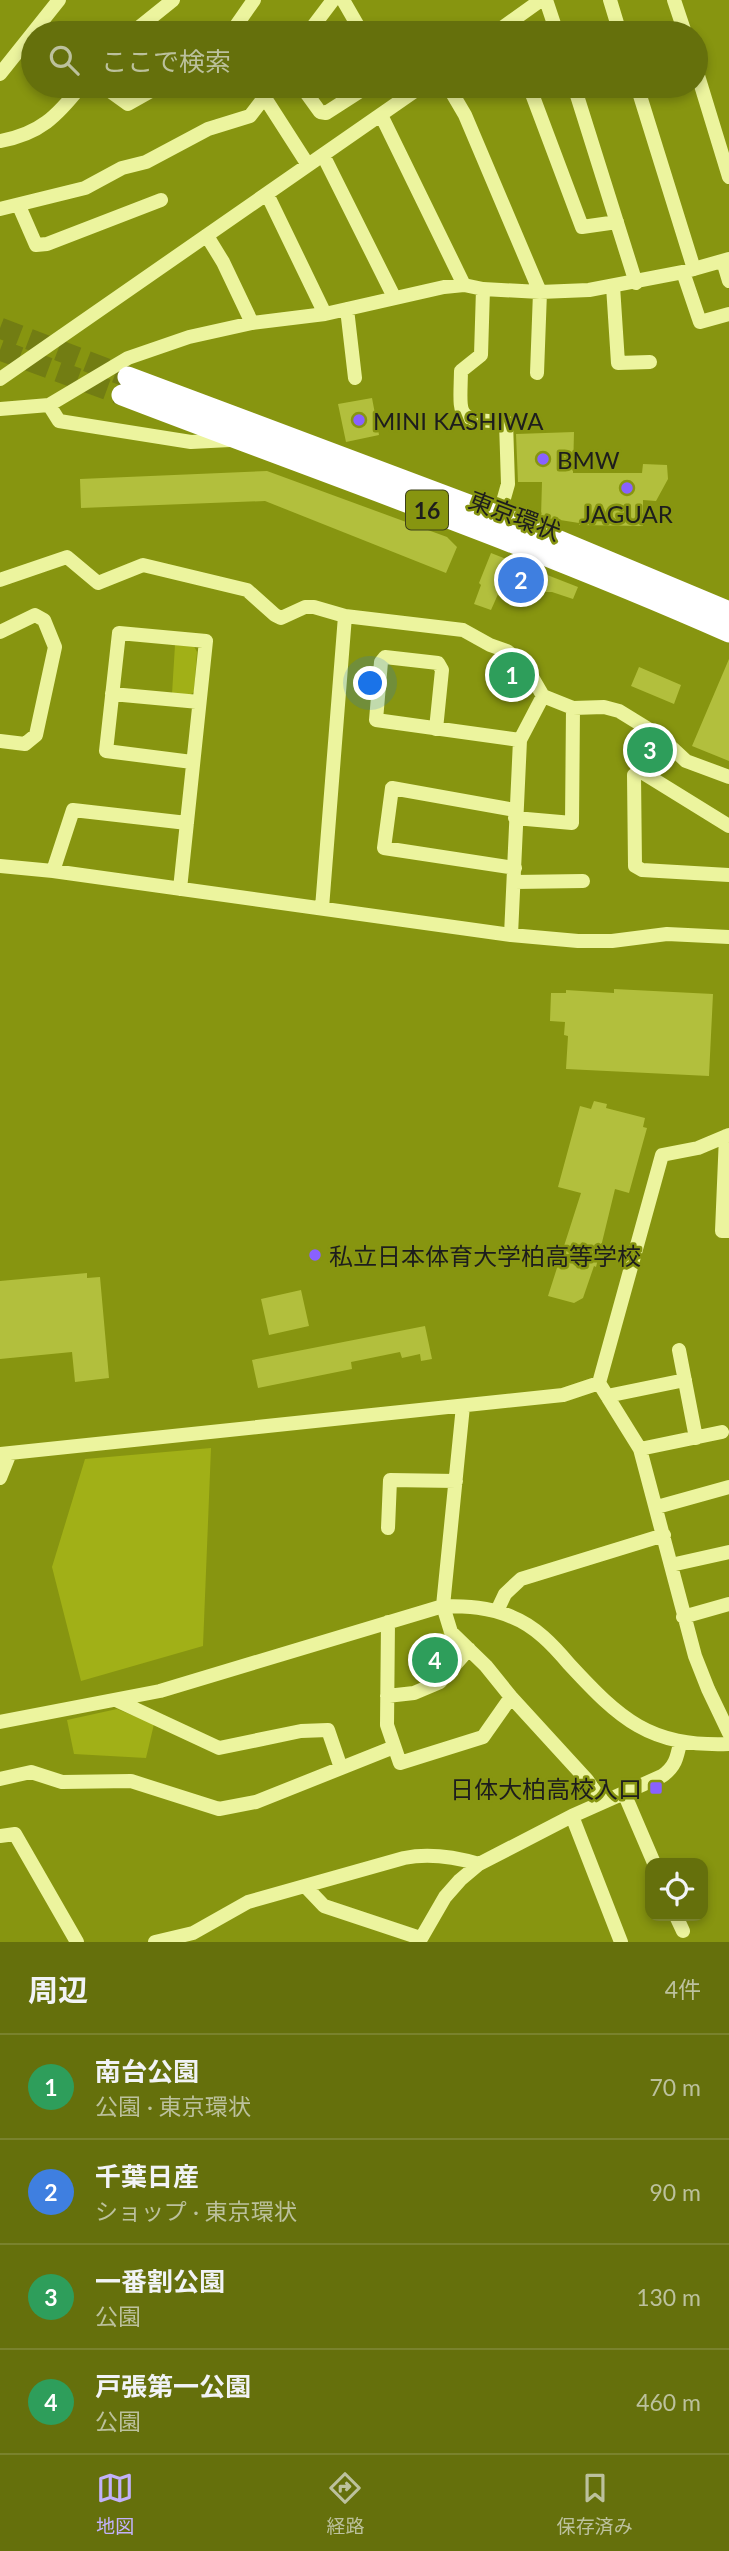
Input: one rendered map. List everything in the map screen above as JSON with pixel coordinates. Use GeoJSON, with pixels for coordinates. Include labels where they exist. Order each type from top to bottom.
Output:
{"type":"FeatureCollection","features":[{"type":"Feature","properties":{"kind":"highway","name":"東京環状"},"geometry":{"type":"LineString","coordinates":[[729,612],[499,516],[125,386],[238,439],[500,537],[729,632]]}},
{"type":"Feature","properties":{"kind":"street"},"geometry":{"type":"LineString","coordinates":[[42,21],[59,0]]}},
{"type":"Feature","properties":{"kind":"street"},"geometry":{"type":"LineString","coordinates":[[147,21],[173,0]]}},
{"type":"Feature","properties":{"kind":"street"},"geometry":{"type":"LineString","coordinates":[[239,21],[254,0]]}},
{"type":"Feature","properties":{"kind":"street"},"geometry":{"type":"LineString","coordinates":[[317,21],[333,0]]}},
{"type":"Feature","properties":{"kind":"street"},"geometry":{"type":"LineString","coordinates":[[343,0],[355,21]]}},
{"type":"Feature","properties":{"kind":"street"},"geometry":{"type":"LineString","coordinates":[[512,21],[541,0]]}},
{"type":"Feature","properties":{"kind":"street"},"geometry":{"type":"LineString","coordinates":[[546,0],[553,21]]}},
{"type":"Feature","properties":{"kind":"street"},"geometry":{"type":"LineString","coordinates":[[610,0],[616,21]]}},
{"type":"Feature","properties":{"kind":"street"},"geometry":{"type":"LineString","coordinates":[[674,0],[681,21]]}},
{"type":"Feature","properties":{"kind":"street"},"geometry":{"type":"LineString","coordinates":[[0,74],[21,48]]}},
{"type":"Feature","properties":{"kind":"street"},"geometry":{"type":"LineString","coordinates":[[0,141],[21,137],[43,126],[71,98]]}},
{"type":"Feature","properties":{"kind":"street"},"geometry":{"type":"LineString","coordinates":[[120,98],[128,104],[139,98]]}},
{"type":"Feature","properties":{"kind":"street"},"geometry":{"type":"LineString","coordinates":[[0,209],[85,188],[122,168],[146,162],[208,129],[250,116],[264,98]]}},
{"type":"Feature","properties":{"kind":"street"},"geometry":{"type":"LineString","coordinates":[[272,98],[308,165]]}},
{"type":"Feature","properties":{"kind":"street"},"geometry":{"type":"LineString","coordinates":[[310,98],[320,112],[326,113],[349,98]]}},
{"type":"Feature","properties":{"kind":"street"},"geometry":{"type":"LineString","coordinates":[[0,379],[405,98]]}},
{"type":"Feature","properties":{"kind":"street"},"geometry":{"type":"LineString","coordinates":[[455,98],[465,115],[540,292],[537,373]]}},
{"type":"Feature","properties":{"kind":"street"},"geometry":{"type":"LineString","coordinates":[[534,98],[582,227],[617,222]]}},
{"type":"Feature","properties":{"kind":"street"},"geometry":{"type":"LineString","coordinates":[[578,98],[636,283]]}},
{"type":"Feature","properties":{"kind":"street"},"geometry":{"type":"LineString","coordinates":[[639,98],[689,271],[700,322],[729,314]]}},
{"type":"Feature","properties":{"kind":"street"},"geometry":{"type":"LineString","coordinates":[[705,98],[729,177]]}},
{"type":"Feature","properties":{"kind":"street"},"geometry":{"type":"LineString","coordinates":[[381,115],[464,285]]}},
{"type":"Feature","properties":{"kind":"street"},"geometry":{"type":"LineString","coordinates":[[323,155],[394,297]]}},
{"type":"Feature","properties":{"kind":"street"},"geometry":{"type":"LineString","coordinates":[[267,194],[325,314]]}},
{"type":"Feature","properties":{"kind":"street"},"geometry":{"type":"LineString","coordinates":[[19,206],[36,245],[47,244],[161,200]]}},
{"type":"Feature","properties":{"kind":"street"},"geometry":{"type":"LineString","coordinates":[[207,236],[223,262],[252,323]]}},
{"type":"Feature","properties":{"kind":"street"},"geometry":{"type":"LineString","coordinates":[[0,409],[49,405],[128,358],[189,337],[252,323],[325,314],[394,297],[464,285],[483,289],[540,292],[613,286],[689,271],[726,260],[729,281]]}},
{"type":"Feature","properties":{"kind":"street"},"geometry":{"type":"LineString","coordinates":[[613,286],[618,363],[650,362]]}},
{"type":"Feature","properties":{"kind":"street"},"geometry":{"type":"LineString","coordinates":[[483,289],[481,355],[461,370],[460,406],[463,414],[470,420],[506,422],[508,484],[499,516]]}},
{"type":"Feature","properties":{"kind":"street"},"geometry":{"type":"LineString","coordinates":[[347,309],[355,378]]}},
{"type":"Feature","properties":{"kind":"street"},"geometry":{"type":"LineString","coordinates":[[49,405],[59,421],[191,442],[238,439]]}},
{"type":"Feature","properties":{"kind":"street"},"geometry":{"type":"LineString","coordinates":[[0,580],[67,557],[98,583],[143,565],[247,590],[281,618],[305,607],[314,607],[345,617],[463,630],[506,651],[525,664],[543,696],[573,708],[604,707],[619,711],[658,735],[686,761],[729,777]]}},
{"type":"Feature","properties":{"kind":"street"},"geometry":{"type":"LineString","coordinates":[[0,632],[35,615],[44,620],[55,647],[37,735],[25,744],[0,741]]}},
{"type":"Feature","properties":{"kind":"street"},"geometry":{"type":"LineString","coordinates":[[323,908],[345,617]]}},
{"type":"Feature","properties":{"kind":"street"},"geometry":{"type":"LineString","coordinates":[[180,889],[206,641],[119,633],[106,751],[192,762]]}},
{"type":"Feature","properties":{"kind":"street"},"geometry":{"type":"LineString","coordinates":[[436,729],[442,670],[438,663],[385,657],[381,662],[376,720],[436,729],[520,740]]}},
{"type":"Feature","properties":{"kind":"street"},"geometry":{"type":"LineString","coordinates":[[112,694],[199,702]]}},
{"type":"Feature","properties":{"kind":"street"},"geometry":{"type":"LineString","coordinates":[[511,935],[520,740],[543,696]]}},
{"type":"Feature","properties":{"kind":"street"},"geometry":{"type":"LineString","coordinates":[[573,708],[572,823],[392,788],[384,848],[515,875],[583,881]]}},
{"type":"Feature","properties":{"kind":"street"},"geometry":{"type":"LineString","coordinates":[[729,826],[640,771],[634,775],[635,866],[642,870],[729,875]]}},
{"type":"Feature","properties":{"kind":"street"},"geometry":{"type":"LineString","coordinates":[[53,871],[73,810],[187,823]]}},
{"type":"Feature","properties":{"kind":"street"},"geometry":{"type":"LineString","coordinates":[[0,866],[53,871],[511,935],[578,941],[612,941],[667,934],[729,937]]}},
{"type":"Feature","properties":{"kind":"street"},"geometry":{"type":"LineString","coordinates":[[729,1231],[722,1231],[727,1135],[698,1148],[662,1155],[599,1383],[640,1450],[657,1507],[683,1617],[708,1689],[729,1732]]}},
{"type":"Feature","properties":{"kind":"street"},"geometry":{"type":"LineString","coordinates":[[679,1350],[696,1437]]}},
{"type":"Feature","properties":{"kind":"street"},"geometry":{"type":"LineString","coordinates":[[607,1396],[685,1380]]}},
{"type":"Feature","properties":{"kind":"street"},"geometry":{"type":"LineString","coordinates":[[0,1478],[5,1454],[563,1395],[599,1383]]}},
{"type":"Feature","properties":{"kind":"street"},"geometry":{"type":"LineString","coordinates":[[463,1406],[443,1606],[451,1632],[486,1666],[587,1780],[601,1802]]}},
{"type":"Feature","properties":{"kind":"street"},"geometry":{"type":"LineString","coordinates":[[640,1450],[722,1432]]}},
{"type":"Feature","properties":{"kind":"street"},"geometry":{"type":"LineString","coordinates":[[388,1528],[390,1480],[456,1481]]}},
{"type":"Feature","properties":{"kind":"street"},"geometry":{"type":"LineString","coordinates":[[657,1507],[729,1487]]}},
{"type":"Feature","properties":{"kind":"street"},"geometry":{"type":"LineString","coordinates":[[497,1611],[505,1594],[521,1579],[664,1535]]}},
{"type":"Feature","properties":{"kind":"street"},"geometry":{"type":"LineString","coordinates":[[671,1565],[729,1552]]}},
{"type":"Feature","properties":{"kind":"street"},"geometry":{"type":"LineString","coordinates":[[683,1617],[729,1604]]}},
{"type":"Feature","properties":{"kind":"street"},"geometry":{"type":"LineString","coordinates":[[0,1722],[160,1691],[443,1606],[471,1606],[497,1611],[533,1629],[625,1719],[650,1732],[680,1742],[729,1745]]}},
{"type":"Feature","properties":{"kind":"street"},"geometry":{"type":"LineString","coordinates":[[388,1622],[387,1724],[400,1763],[482,1737],[511,1697]]}},
{"type":"Feature","properties":{"kind":"street"},"geometry":{"type":"LineString","coordinates":[[387,1696],[414,1693],[440,1682],[469,1649]]}},
{"type":"Feature","properties":{"kind":"street"},"geometry":{"type":"LineString","coordinates":[[118,1701],[219,1748],[301,1731],[328,1730],[341,1768]]}},
{"type":"Feature","properties":{"kind":"street"},"geometry":{"type":"LineString","coordinates":[[305,1886],[324,1906],[420,1940],[445,1897],[479,1864],[572,1816],[672,1770],[680,1742]]}},
{"type":"Feature","properties":{"kind":"street"},"geometry":{"type":"LineString","coordinates":[[0,1779],[31,1773],[62,1782],[131,1781],[219,1809],[256,1802],[394,1747]]}},
{"type":"Feature","properties":{"kind":"street"},"geometry":{"type":"LineString","coordinates":[[624,1793],[652,1858]]}},
{"type":"Feature","properties":{"kind":"street"},"geometry":{"type":"LineString","coordinates":[[572,1816],[621,1942]]}},
{"type":"Feature","properties":{"kind":"street"},"geometry":{"type":"LineString","coordinates":[[0,1836],[15,1834],[77,1942]]}},
{"type":"Feature","properties":{"kind":"street"},"geometry":{"type":"LineString","coordinates":[[155,1942],[193,1933],[248,1902],[414,1856],[462,1859],[479,1864]]}},
{"type":"Feature","properties":{"kind":"street"},"geometry":{"type":"LineString","coordinates":[[678,1921],[683,1931]]}},
{"type":"Feature","properties":{"kind":"green space"},"geometry":{"type":"Polygon","coordinates":[[[175,645],[194,646],[197,652],[194,692],[188,696],[172,694],[175,645]]]}},
{"type":"Feature","properties":{"kind":"green space"},"geometry":{"type":"Polygon","coordinates":[[[637,728],[672,758],[659,777],[636,760],[637,728]]]}},
{"type":"Feature","properties":{"kind":"green space"},"geometry":{"type":"Polygon","coordinates":[[[211,1448],[203,1646],[81,1681],[52,1567],[85,1459],[211,1448]]]}},
{"type":"Feature","properties":{"kind":"green space"},"geometry":{"type":"Polygon","coordinates":[[[445,1631],[458,1645],[436,1674],[426,1681],[422,1646],[445,1631]]]}},
{"type":"Feature","properties":{"kind":"green space"},"geometry":{"type":"Polygon","coordinates":[[[117,1709],[154,1724],[146,1758],[74,1754],[67,1720],[117,1709]]]}},
{"type":"Feature","properties":{"kind":"building","name":"MINI KASHIWA"},"geometry":{"type":"Polygon","coordinates":[[[372,398],[379,435],[346,442],[338,404],[372,398]]]}},
{"type":"Feature","properties":{"kind":"building"},"geometry":{"type":"Polygon","coordinates":[[[574,432],[573,473],[642,473],[643,464],[667,465],[668,479],[656,501],[643,500],[643,526],[579,525],[541,517],[542,482],[518,482],[516,434],[574,432]]]}},
{"type":"Feature","properties":{"kind":"building"},"geometry":{"type":"Polygon","coordinates":[[[267,471],[447,537],[457,547],[446,573],[265,501],[81,508],[80,479],[267,471]]]}},
{"type":"Feature","properties":{"kind":"building"},"geometry":{"type":"Polygon","coordinates":[[[491,553],[578,587],[573,599],[552,592],[538,592],[533,604],[499,592],[491,610],[474,604],[491,553]]]}},
{"type":"Feature","properties":{"kind":"building"},"geometry":{"type":"Polygon","coordinates":[[[729,659],[729,761],[692,746],[729,659]]]}},
{"type":"Feature","properties":{"kind":"building"},"geometry":{"type":"Polygon","coordinates":[[[639,667],[681,685],[674,704],[631,686],[639,667]]]}},
{"type":"Feature","properties":{"kind":"building"},"geometry":{"type":"Polygon","coordinates":[[[614,989],[713,994],[709,1076],[566,1069],[568,1036],[564,1035],[565,1022],[550,1021],[551,993],[566,993],[566,990],[614,993],[614,989]]]}},
{"type":"Feature","properties":{"kind":"building"},"geometry":{"type":"Polygon","coordinates":[[[594,1101],[607,1104],[606,1108],[645,1118],[643,1127],[647,1128],[629,1193],[615,1189],[596,1267],[594,1266],[583,1298],[574,1303],[548,1296],[581,1193],[558,1187],[580,1106],[591,1109],[594,1101]]]}},
{"type":"Feature","properties":{"kind":"building"},"geometry":{"type":"Polygon","coordinates":[[[87,1273],[87,1278],[100,1277],[109,1378],[75,1382],[72,1352],[0,1359],[0,1281],[87,1273]]]}},
{"type":"Feature","properties":{"kind":"building"},"geometry":{"type":"Polygon","coordinates":[[[301,1290],[309,1326],[269,1335],[261,1299],[301,1290]]]}},
{"type":"Feature","properties":{"kind":"building"},"geometry":{"type":"Polygon","coordinates":[[[425,1326],[432,1359],[421,1361],[420,1354],[402,1358],[400,1352],[351,1362],[352,1369],[258,1388],[252,1360],[425,1326]]]}},
{"type":"Feature","properties":{"kind":"tunnel"},"geometry":{"type":"LineString","coordinates":[[0,328],[128,377]]}},
{"type":"Feature","properties":{"kind":"tunnel"},"geometry":{"type":"LineString","coordinates":[[0,350],[122,395]]}},
{"type":"Feature","properties":{"kind":"place","name":"MINI KASHIWA"},"geometry":{"type":"Point","coordinates":[359,420]}},
{"type":"Feature","properties":{"kind":"place","name":"BMW"},"geometry":{"type":"Point","coordinates":[543,459]}},
{"type":"Feature","properties":{"kind":"place","name":"JAGUAR"},"geometry":{"type":"Point","coordinates":[627,488]}},
{"type":"Feature","properties":{"kind":"place","name":"千葉日産"},"geometry":{"type":"Point","coordinates":[521,580]}},
{"type":"Feature","properties":{"kind":"place","name":"南台公園"},"geometry":{"type":"Point","coordinates":[512,675]}},
{"type":"Feature","properties":{"kind":"place","name":"一番割公園"},"geometry":{"type":"Point","coordinates":[650,750]}},
{"type":"Feature","properties":{"kind":"place","name":"私立日本体育大学柏高等学校"},"geometry":{"type":"Point","coordinates":[315,1255]}},
{"type":"Feature","properties":{"kind":"place","name":"戸張第一公園"},"geometry":{"type":"Point","coordinates":[435,1660]}},
{"type":"Feature","properties":{"kind":"place","name":"日体大柏高校入口"},"geometry":{"type":"Point","coordinates":[656,1788]}}]}
